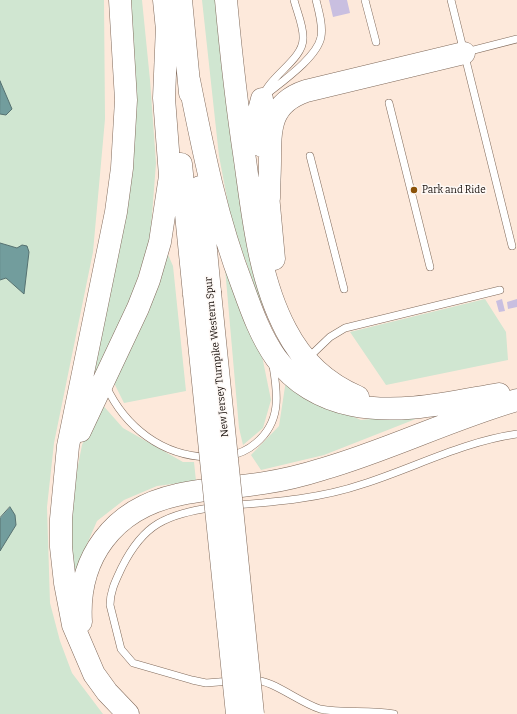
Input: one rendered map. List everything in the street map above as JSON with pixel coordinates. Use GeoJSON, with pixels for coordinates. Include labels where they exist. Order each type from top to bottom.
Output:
{"type":"FeatureCollection","features":[{"type":"Feature","properties":{"kind":"highway"},"geometry":{"type":"LineString","coordinates":[[120,0],[126,100],[122,168],[116,212],[68,446],[61,547],[65,583],[73,625],[100,683],[114,701],[128,714]]}},
{"type":"Feature","properties":{"kind":"highway","name":"New Jersey Turnpike Western Spur"},"geometry":{"type":"LineString","coordinates":[[164,0],[202,293],[253,714]]}},
{"type":"Feature","properties":{"kind":"highway","name":"New Jersey Turnpike Western Spur"},"geometry":{"type":"LineString","coordinates":[[181,0],[189,80],[202,293],[236,714]]}},
{"type":"Feature","properties":{"kind":"highway"},"geometry":{"type":"LineString","coordinates":[[226,0],[237,104],[253,216],[260,250],[275,302],[286,330],[306,359],[318,373],[343,390],[370,403],[387,408]]}},
{"type":"Feature","properties":{"kind":"highway"},"geometry":{"type":"LineString","coordinates":[[64,491],[80,429],[144,293],[157,255],[163,227],[170,176],[164,98],[167,26]]}},
{"type":"Feature","properties":{"kind":"highway"},"geometry":{"type":"LineString","coordinates":[[269,198],[272,125],[280,108],[288,99],[306,91],[464,53]]}},
{"type":"Feature","properties":{"kind":"highway"},"geometry":{"type":"LineString","coordinates":[[189,80],[209,178],[222,229],[251,308],[270,350],[282,366],[297,379],[323,396],[361,407],[387,408],[423,406],[517,391]]}},
{"type":"Feature","properties":{"kind":"highway"},"geometry":{"type":"LineString","coordinates":[[262,98],[259,120],[269,198],[275,302]]}},
{"type":"Feature","properties":{"kind":"highway"},"geometry":{"type":"LineString","coordinates":[[85,651],[81,611],[82,588],[87,571],[104,538],[121,521],[137,510],[153,502],[175,495],[264,483],[322,469],[476,412],[517,400]]}},
{"type":"Feature","properties":{"kind":"lane"},"geometry":{"type":"LineString","coordinates":[[262,98],[270,82],[299,52],[303,43],[303,33],[294,0]]}},
{"type":"Feature","properties":{"kind":"lane"},"geometry":{"type":"LineString","coordinates":[[262,98],[309,57],[317,48],[321,29],[316,0]]}},
{"type":"Feature","properties":{"kind":"lane"},"geometry":{"type":"LineString","coordinates":[[365,0],[376,42]]}},
{"type":"Feature","properties":{"kind":"lane"},"geometry":{"type":"LineString","coordinates":[[451,0],[512,246]]}},
{"type":"Feature","properties":{"kind":"lane"},"geometry":{"type":"LineString","coordinates":[[464,53],[517,39]]}},
{"type":"Feature","properties":{"kind":"lane"},"geometry":{"type":"LineString","coordinates":[[389,103],[430,267]]}},
{"type":"Feature","properties":{"kind":"lane"},"geometry":{"type":"LineString","coordinates":[[310,156],[344,289]]}},
{"type":"Feature","properties":{"kind":"lane"},"geometry":{"type":"LineString","coordinates":[[306,359],[330,337],[346,328],[500,290]]}},
{"type":"Feature","properties":{"kind":"lane"},"geometry":{"type":"LineString","coordinates":[[103,380],[109,394],[126,419],[154,442],[174,451],[195,457],[230,456],[247,450],[260,440],[271,426],[274,417],[277,390],[270,350]]}},
{"type":"Feature","properties":{"kind":"lane"},"geometry":{"type":"LineString","coordinates":[[394,714],[378,712],[328,711],[302,702],[261,680],[206,683],[133,663],[124,655],[117,640],[110,605],[110,598],[116,580],[137,541],[149,529],[167,519],[189,512],[221,506],[310,498],[331,494],[383,477],[475,442],[517,434]]}},
{"type":"Feature","properties":{"kind":"green space"},"geometry":{"type":"Polygon","coordinates":[[[0,0],[104,0],[105,119],[93,252],[54,443],[47,507],[50,603],[60,641],[72,673],[103,714],[0,714],[0,551],[16,525],[9,507],[0,518],[0,280],[6,278],[24,293],[17,248],[0,243],[0,114],[6,115],[11,109],[0,81],[0,0]]]}},
{"type":"Feature","properties":{"kind":"green space"},"geometry":{"type":"Polygon","coordinates":[[[126,0],[142,0],[150,80],[156,163],[150,241],[131,298],[94,389],[84,395],[119,222],[126,0]]]}},
{"type":"Feature","properties":{"kind":"green space"},"geometry":{"type":"Polygon","coordinates":[[[202,0],[220,0],[284,347],[259,299],[231,219],[219,156],[202,0]]]}},
{"type":"Feature","properties":{"kind":"green space"},"geometry":{"type":"Polygon","coordinates":[[[223,245],[260,346],[271,400],[263,428],[243,445],[239,428],[223,245]]]}},
{"type":"Feature","properties":{"kind":"green space"},"geometry":{"type":"Polygon","coordinates":[[[166,250],[173,266],[186,391],[124,403],[114,383],[166,250]]]}},
{"type":"Feature","properties":{"kind":"green space"},"geometry":{"type":"Polygon","coordinates":[[[485,299],[506,332],[508,360],[386,385],[350,332],[485,299]]]}},
{"type":"Feature","properties":{"kind":"green space"},"geometry":{"type":"Polygon","coordinates":[[[286,380],[315,400],[361,420],[431,413],[324,455],[261,470],[251,455],[279,426],[286,380]]]}},
{"type":"Feature","properties":{"kind":"green space"},"geometry":{"type":"Polygon","coordinates":[[[100,402],[123,428],[183,462],[194,462],[196,481],[157,486],[124,500],[97,521],[71,581],[70,506],[82,445],[100,402]]]}},
{"type":"Feature","properties":{"kind":"water"},"geometry":{"type":"Polygon","coordinates":[[[0,81],[12,109],[6,115],[0,114],[0,81]]]}},
{"type":"Feature","properties":{"kind":"water"},"geometry":{"type":"Polygon","coordinates":[[[0,243],[17,248],[22,245],[27,246],[29,252],[24,294],[6,278],[0,280],[0,243]]]}},
{"type":"Feature","properties":{"kind":"water"},"geometry":{"type":"Polygon","coordinates":[[[10,507],[15,515],[16,525],[0,551],[0,518],[10,507]]]}},
{"type":"Feature","properties":{"kind":"building"},"geometry":{"type":"Polygon","coordinates":[[[329,0],[347,0],[350,13],[333,17],[329,0]]]}},
{"type":"Feature","properties":{"kind":"building"},"geometry":{"type":"Polygon","coordinates":[[[502,299],[505,311],[499,312],[496,301],[502,299]]]}},
{"type":"Feature","properties":{"kind":"building"},"geometry":{"type":"Polygon","coordinates":[[[517,299],[517,307],[508,309],[507,302],[517,299]]]}},
{"type":"Feature","properties":{"kind":"place","name":"Park and Ride"},"geometry":{"type":"Point","coordinates":[414,190]}}]}
